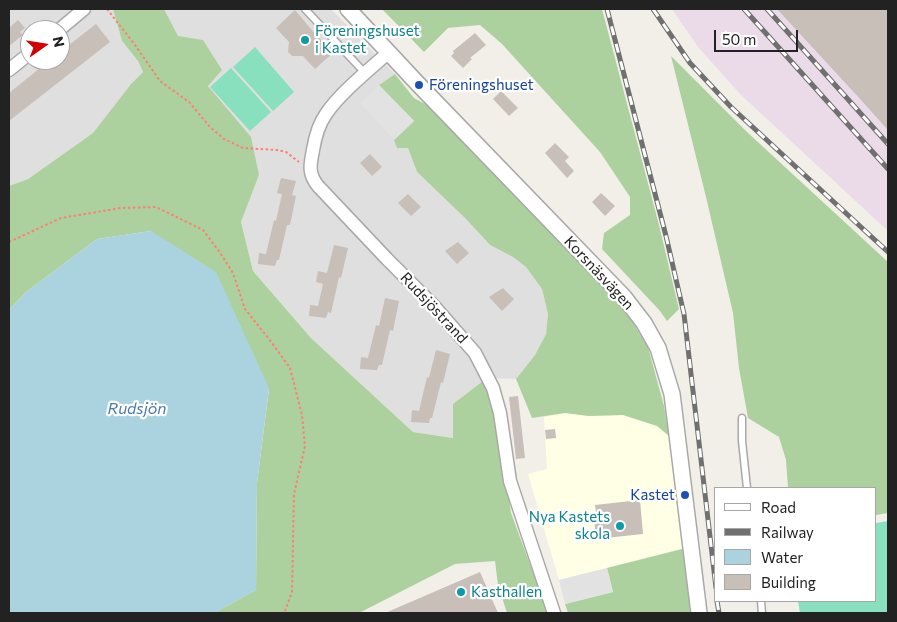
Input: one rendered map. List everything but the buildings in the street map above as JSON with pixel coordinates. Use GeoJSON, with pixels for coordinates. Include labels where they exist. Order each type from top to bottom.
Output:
{"type":"FeatureCollection","features":[{"type":"Feature","properties":{"kind":"street"},"geometry":{"type":"LineString","coordinates":[[70,21],[84,9]]}},
{"type":"Feature","properties":{"kind":"street","name":"Korsnäsvägen"},"geometry":{"type":"LineString","coordinates":[[348,9],[624,297],[644,323],[658,348],[672,394],[699,613]]}},
{"type":"Feature","properties":{"kind":"street"},"geometry":{"type":"LineString","coordinates":[[310,168],[314,142],[326,114],[365,73],[389,52]]}},
{"type":"Feature","properties":{"kind":"street"},"geometry":{"type":"LineString","coordinates":[[9,70],[20,61]]}},
{"type":"Feature","properties":{"kind":"street","name":"Rudsjöstrand"},"geometry":{"type":"LineString","coordinates":[[310,168],[312,178],[318,186],[387,259],[434,305],[475,353],[493,388],[500,413],[510,481],[518,512],[554,613]]}},
{"type":"Feature","properties":{"kind":"lane"},"geometry":{"type":"LineString","coordinates":[[305,9],[365,73]]}},
{"type":"Feature","properties":{"kind":"lane"},"geometry":{"type":"LineString","coordinates":[[742,418],[742,441],[747,487]]}},
{"type":"Feature","properties":{"kind":"path"},"geometry":{"type":"LineString","coordinates":[[107,9],[135,44],[160,82],[189,102],[210,127],[224,139],[243,148],[266,148],[286,152],[310,168]]}},
{"type":"Feature","properties":{"kind":"path"},"geometry":{"type":"LineString","coordinates":[[9,242],[60,218],[121,208],[156,207],[204,230],[233,273],[245,309],[290,368],[302,415],[305,446],[294,494],[292,592],[285,611],[282,613]]}},
{"type":"Feature","properties":{"kind":"shaded area"},"geometry":{"type":"Polygon","coordinates":[[[9,9],[113,9],[122,41],[138,61],[143,72],[131,84],[93,133],[28,179],[9,186],[9,9]]]}},
{"type":"Feature","properties":{"kind":"shaded area"},"geometry":{"type":"Polygon","coordinates":[[[164,9],[331,9],[395,74],[380,84],[414,121],[408,148],[417,172],[490,245],[513,257],[526,267],[542,289],[548,314],[546,334],[535,355],[516,379],[487,378],[453,438],[413,432],[311,338],[253,271],[241,222],[259,175],[213,93],[178,37],[164,9]]]}},
{"type":"Feature","properties":{"kind":"shaded area"},"geometry":{"type":"Polygon","coordinates":[[[672,9],[888,9],[888,231],[740,94],[698,47],[672,9]]]}},
{"type":"Feature","properties":{"kind":"shaded area"},"geometry":{"type":"Polygon","coordinates":[[[379,85],[414,121],[394,140],[360,103],[379,85]]]}},
{"type":"Feature","properties":{"kind":"shaded area"},"geometry":{"type":"Polygon","coordinates":[[[565,413],[589,416],[623,415],[657,426],[669,436],[674,445],[686,548],[559,580],[528,474],[547,469],[544,417],[565,413]]]}},
{"type":"Feature","properties":{"kind":"shaded area"},"geometry":{"type":"Polygon","coordinates":[[[607,568],[613,592],[565,604],[559,580],[607,568]]]}},
{"type":"Feature","properties":{"kind":"green space"},"geometry":{"type":"Polygon","coordinates":[[[113,9],[164,9],[178,36],[203,40],[222,70],[208,86],[251,137],[259,175],[241,222],[253,271],[311,338],[413,432],[453,438],[453,404],[487,378],[496,408],[511,513],[548,613],[507,613],[498,585],[495,561],[455,564],[359,613],[214,613],[256,590],[257,483],[269,389],[151,231],[97,239],[26,292],[9,310],[9,186],[28,179],[93,133],[131,84],[143,72],[138,61],[122,41],[113,9]]]}},
{"type":"Feature","properties":{"kind":"green space"},"geometry":{"type":"Polygon","coordinates":[[[382,9],[602,9],[659,225],[679,309],[667,321],[660,311],[602,249],[604,233],[630,215],[630,197],[600,152],[502,44],[480,25],[448,28],[424,52],[382,9]]]}},
{"type":"Feature","properties":{"kind":"green space"},"geometry":{"type":"Polygon","coordinates":[[[255,47],[294,92],[273,111],[233,67],[255,47]]]}},
{"type":"Feature","properties":{"kind":"green space"},"geometry":{"type":"Polygon","coordinates":[[[671,56],[747,132],[888,262],[888,513],[877,515],[877,487],[788,487],[786,460],[779,437],[748,418],[739,368],[733,313],[671,56]]]}},
{"type":"Feature","properties":{"kind":"green space"},"geometry":{"type":"Polygon","coordinates":[[[231,68],[271,112],[250,131],[210,87],[231,68]]]}},
{"type":"Feature","properties":{"kind":"green space"},"geometry":{"type":"Polygon","coordinates":[[[395,74],[414,98],[427,105],[438,115],[627,313],[648,347],[664,406],[669,436],[657,426],[623,415],[589,416],[565,413],[532,418],[516,379],[535,355],[546,334],[548,314],[542,289],[526,267],[513,257],[490,245],[417,172],[408,148],[397,148],[394,140],[414,121],[379,85],[395,74]]]}},
{"type":"Feature","properties":{"kind":"green space"},"geometry":{"type":"Polygon","coordinates":[[[888,521],[888,613],[800,613],[798,602],[877,602],[877,523],[888,521]]]}},
{"type":"Feature","properties":{"kind":"green space"},"geometry":{"type":"Polygon","coordinates":[[[686,548],[690,613],[568,613],[565,604],[613,592],[607,568],[686,548]]]}},
{"type":"Feature","properties":{"kind":"water","name":"Rudsjön"},"geometry":{"type":"Polygon","coordinates":[[[151,231],[216,272],[269,388],[257,483],[256,590],[214,613],[9,613],[9,310],[26,292],[97,239],[151,231]]]}},
{"type":"Feature","properties":{"kind":"railway"},"geometry":{"type":"LineString","coordinates":[[607,9],[666,236],[684,314],[714,571]]}},
{"type":"Feature","properties":{"kind":"railway"},"geometry":{"type":"LineString","coordinates":[[653,9],[690,63],[731,107],[888,252]]}},
{"type":"Feature","properties":{"kind":"railway"},"geometry":{"type":"LineString","coordinates":[[744,9],[888,169]]}},
{"type":"Feature","properties":{"kind":"railway"},"geometry":{"type":"LineString","coordinates":[[767,9],[888,144]]}},
{"type":"Feature","properties":{"kind":"railway"},"geometry":{"type":"LineString","coordinates":[[717,602],[719,613]]}},
{"type":"Feature","properties":{"kind":"place","name":"Föreningshuset i Kastet"},"geometry":{"type":"Point","coordinates":[305,40]}},
{"type":"Feature","properties":{"kind":"place","name":"Föreningshuset"},"geometry":{"type":"Point","coordinates":[419,85]}},
{"type":"Feature","properties":{"kind":"place","name":"Kastet"},"geometry":{"type":"Point","coordinates":[685,495]}},
{"type":"Feature","properties":{"kind":"place","name":"Nya Kastets skola"},"geometry":{"type":"Point","coordinates":[620,526]}},
{"type":"Feature","properties":{"kind":"place","name":"Kasthallen"},"geometry":{"type":"Point","coordinates":[461,592]}}]}
